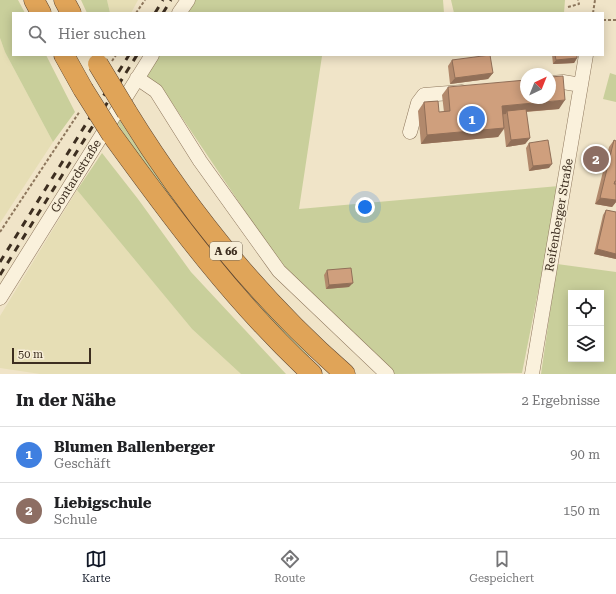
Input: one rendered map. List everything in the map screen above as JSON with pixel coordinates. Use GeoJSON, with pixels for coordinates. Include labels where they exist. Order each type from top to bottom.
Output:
{"type":"FeatureCollection","features":[{"type":"Feature","properties":{"kind":"highway"},"geometry":{"type":"LineString","coordinates":[[34,0],[40,12]]}},
{"type":"Feature","properties":{"kind":"highway"},"geometry":{"type":"LineString","coordinates":[[64,0],[70,12]]}},
{"type":"Feature","properties":{"kind":"highway","name":"A 66"},"geometry":{"type":"LineString","coordinates":[[64,56],[83,98],[112,134],[204,259],[271,334],[312,374]]}},
{"type":"Feature","properties":{"kind":"highway","name":"A 66"},"geometry":{"type":"LineString","coordinates":[[101,60],[127,112],[159,164],[223,248],[294,326],[345,374]]}},
{"type":"Feature","properties":{"kind":"street"},"geometry":{"type":"LineString","coordinates":[[180,12],[188,0]]}},
{"type":"Feature","properties":{"kind":"street","name":"Gontardstraße"},"geometry":{"type":"LineString","coordinates":[[0,298],[151,56]]}},
{"type":"Feature","properties":{"kind":"street","name":"Reifenberger Straße"},"geometry":{"type":"LineString","coordinates":[[532,374],[586,56]]}},
{"type":"Feature","properties":{"kind":"street"},"geometry":{"type":"LineString","coordinates":[[137,78],[156,91],[200,161],[280,271],[387,374]]}},
{"type":"Feature","properties":{"kind":"street"},"geometry":{"type":"LineString","coordinates":[[556,83],[563,82],[581,85]]}},
{"type":"Feature","properties":{"kind":"street"},"geometry":{"type":"LineString","coordinates":[[410,132],[418,103],[424,95],[479,90]]}},
{"type":"Feature","properties":{"kind":"path"},"geometry":{"type":"LineString","coordinates":[[137,12],[145,0]]}},
{"type":"Feature","properties":{"kind":"path"},"geometry":{"type":"LineString","coordinates":[[568,7],[578,4],[579,0]]}},
{"type":"Feature","properties":{"kind":"path"},"geometry":{"type":"LineString","coordinates":[[593,12],[595,0]]}},
{"type":"Feature","properties":{"kind":"path"},"geometry":{"type":"LineString","coordinates":[[604,20],[616,20]]}},
{"type":"Feature","properties":{"kind":"path"},"geometry":{"type":"LineString","coordinates":[[101,60],[113,56]]}},
{"type":"Feature","properties":{"kind":"path"},"geometry":{"type":"LineString","coordinates":[[0,232],[83,98]]}},
{"type":"Feature","properties":{"kind":"shaded area"},"geometry":{"type":"Polygon","coordinates":[[[107,0],[138,0],[132,12],[110,12],[107,0]]]}},
{"type":"Feature","properties":{"kind":"shaded area"},"geometry":{"type":"Polygon","coordinates":[[[0,38],[5,52],[53,142],[0,223],[0,38]]]}},
{"type":"Feature","properties":{"kind":"shaded area"},"geometry":{"type":"Polygon","coordinates":[[[77,190],[192,329],[241,374],[40,374],[0,368],[0,316],[77,190]]]}},
{"type":"Feature","properties":{"kind":"green space"},"geometry":{"type":"Polygon","coordinates":[[[0,0],[18,0],[24,12],[12,12],[12,56],[47,56],[75,112],[53,142],[5,52],[0,38],[0,0]]]}},
{"type":"Feature","properties":{"kind":"green space"},"geometry":{"type":"Polygon","coordinates":[[[81,0],[107,0],[110,12],[87,12],[81,0]]]}},
{"type":"Feature","properties":{"kind":"green space"},"geometry":{"type":"Polygon","coordinates":[[[194,0],[443,0],[444,12],[187,12],[194,0]]]}},
{"type":"Feature","properties":{"kind":"green space"},"geometry":{"type":"Polygon","coordinates":[[[451,0],[565,0],[564,12],[454,12],[451,0]]]}},
{"type":"Feature","properties":{"kind":"green space"},"geometry":{"type":"Polygon","coordinates":[[[157,56],[322,56],[299,209],[559,186],[522,373],[393,374],[284,269],[164,91],[143,78],[157,56]]]}},
{"type":"Feature","properties":{"kind":"green space"},"geometry":{"type":"Polygon","coordinates":[[[610,73],[616,75],[616,102],[603,99],[610,73]]]}},
{"type":"Feature","properties":{"kind":"green space"},"geometry":{"type":"Polygon","coordinates":[[[120,121],[185,214],[257,301],[309,356],[307,358],[212,255],[127,139],[117,122],[120,121]]]}},
{"type":"Feature","properties":{"kind":"green space"},"geometry":{"type":"Polygon","coordinates":[[[102,153],[138,199],[191,272],[286,374],[241,374],[192,329],[77,190],[102,153]]]}},
{"type":"Feature","properties":{"kind":"green space"},"geometry":{"type":"Polygon","coordinates":[[[557,264],[616,272],[616,374],[541,374],[557,264]]]}},
{"type":"Feature","properties":{"kind":"building"},"geometry":{"type":"Polygon","coordinates":[[[490,56],[493,73],[455,78],[452,60],[490,56]]]}},
{"type":"Feature","properties":{"kind":"building"},"geometry":{"type":"Polygon","coordinates":[[[555,56],[577,56],[577,58],[556,60],[555,56]]]}},
{"type":"Feature","properties":{"kind":"building"},"geometry":{"type":"Polygon","coordinates":[[[563,76],[565,100],[556,101],[556,77],[563,76]]]}},
{"type":"Feature","properties":{"kind":"building"},"geometry":{"type":"Polygon","coordinates":[[[520,81],[520,104],[523,104],[502,106],[504,128],[427,135],[424,102],[438,101],[439,112],[450,111],[448,87],[520,81]]]}},
{"type":"Feature","properties":{"kind":"building"},"geometry":{"type":"Polygon","coordinates":[[[526,109],[530,138],[511,140],[507,111],[526,109]]]}},
{"type":"Feature","properties":{"kind":"building"},"geometry":{"type":"Polygon","coordinates":[[[548,140],[552,164],[533,166],[529,143],[548,140]]]}},
{"type":"Feature","properties":{"kind":"building"},"geometry":{"type":"Polygon","coordinates":[[[614,140],[616,141],[616,181],[614,184],[616,184],[616,200],[600,198],[614,140]]]}},
{"type":"Feature","properties":{"kind":"building"},"geometry":{"type":"Polygon","coordinates":[[[606,210],[616,212],[616,254],[597,249],[606,210]]]}},
{"type":"Feature","properties":{"kind":"building"},"geometry":{"type":"Polygon","coordinates":[[[351,268],[353,283],[329,285],[327,270],[351,268]]]}},
{"type":"Feature","properties":{"kind":"railway"},"geometry":{"type":"LineString","coordinates":[[156,12],[163,0]]}},
{"type":"Feature","properties":{"kind":"railway"},"geometry":{"type":"LineString","coordinates":[[164,12],[171,0]]}},
{"type":"Feature","properties":{"kind":"railway"},"geometry":{"type":"LineString","coordinates":[[0,262],[128,56]]}},
{"type":"Feature","properties":{"kind":"railway"},"geometry":{"type":"LineString","coordinates":[[0,275],[136,56]]}},
{"type":"Feature","properties":{"kind":"place","name":"Blumen Ballenberger"},"geometry":{"type":"Point","coordinates":[472,119]}},
{"type":"Feature","properties":{"kind":"place","name":"Liebigschule"},"geometry":{"type":"Point","coordinates":[596,159]}}]}
